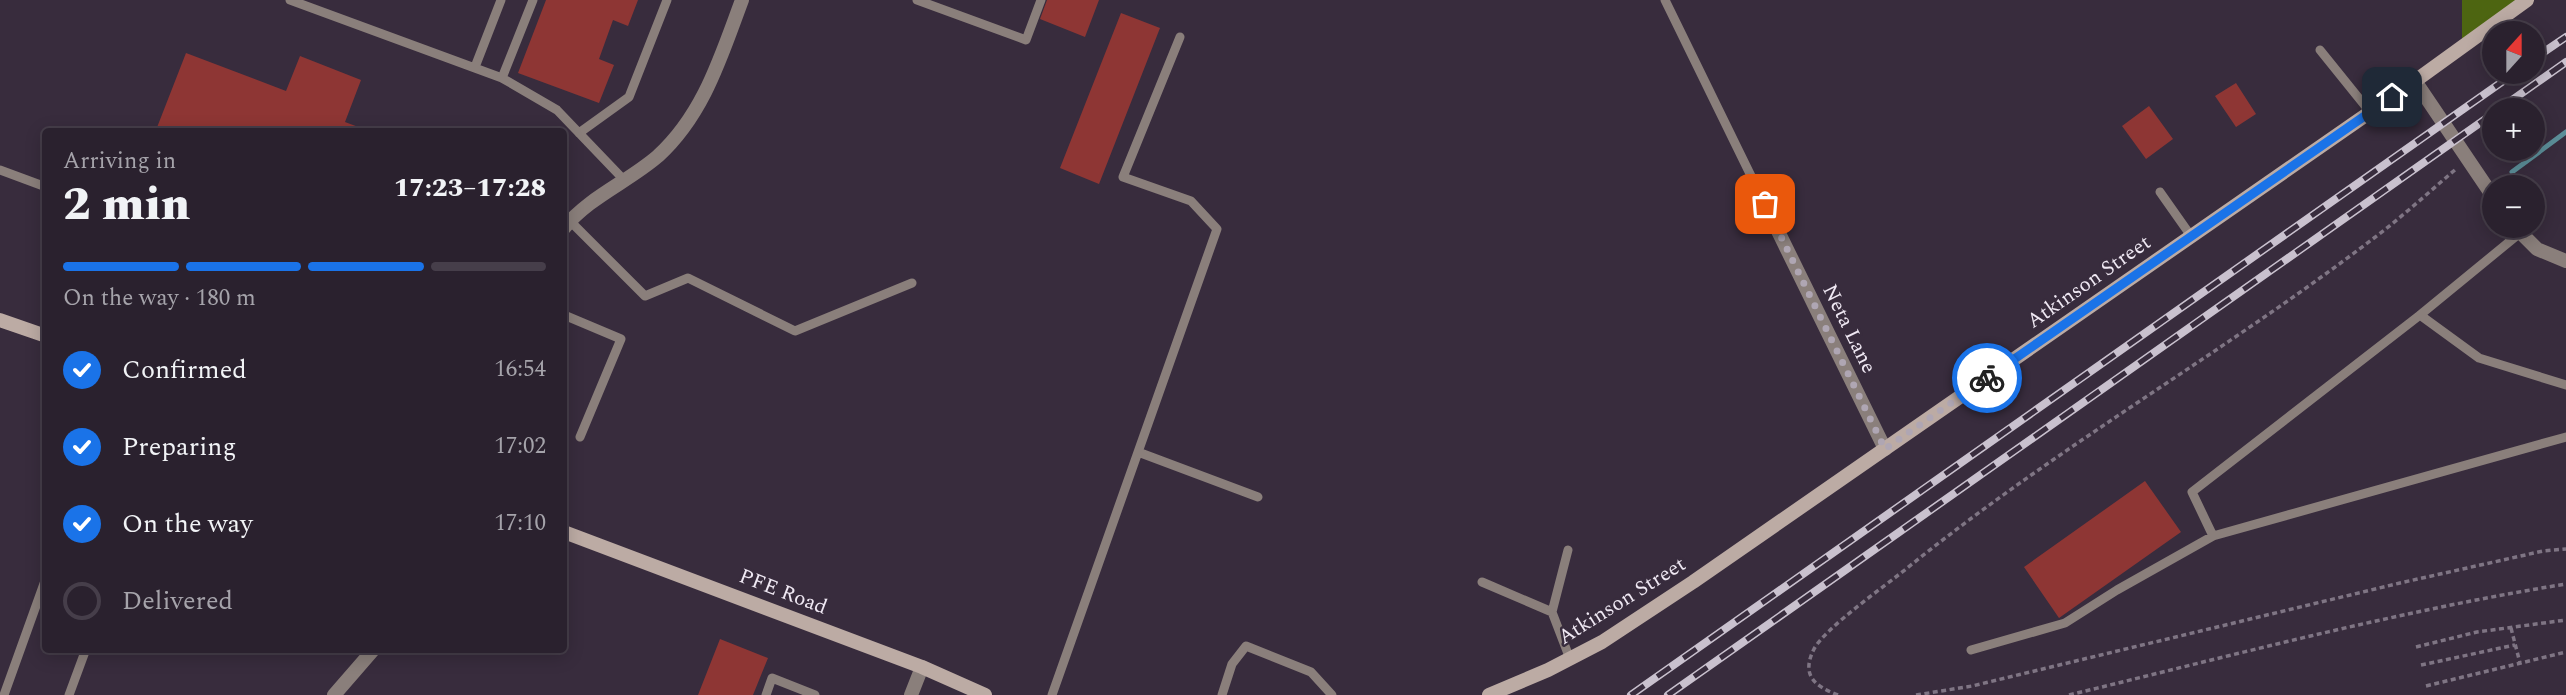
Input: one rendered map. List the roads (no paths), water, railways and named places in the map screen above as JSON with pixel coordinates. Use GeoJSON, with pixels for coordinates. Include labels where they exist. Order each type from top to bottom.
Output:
{"type":"FeatureCollection","features":[{"type":"Feature","properties":{"kind":"main road","name":"Atkinson Street"},"geometry":{"type":"LineString","coordinates":[[1489,695],[1602,642],[1693,582],[2415,81],[2527,0]]}},
{"type":"Feature","properties":{"kind":"main road"},"geometry":{"type":"LineString","coordinates":[[0,320],[42,335]]}},
{"type":"Feature","properties":{"kind":"main road","name":"PFE Road"},"geometry":{"type":"LineString","coordinates":[[567,534],[922,667],[985,695]]}},
{"type":"Feature","properties":{"kind":"street"},"geometry":{"type":"LineString","coordinates":[[567,225],[601,195],[625,181],[658,155],[686,125],[702,100],[742,0]]}},
{"type":"Feature","properties":{"kind":"street"},"geometry":{"type":"LineString","coordinates":[[2415,81],[2482,181]]}},
{"type":"Feature","properties":{"kind":"street","name":"Neta Lane"},"geometry":{"type":"LineString","coordinates":[[1776,227],[1885,449]]}},
{"type":"Feature","properties":{"kind":"street"},"geometry":{"type":"LineString","coordinates":[[2526,238],[2538,248],[2566,261]]}},
{"type":"Feature","properties":{"kind":"street"},"geometry":{"type":"LineString","coordinates":[[334,695],[371,653]]}},
{"type":"Feature","properties":{"kind":"street"},"geometry":{"type":"LineString","coordinates":[[911,695],[922,667]]}},
{"type":"Feature","properties":{"kind":"lane"},"geometry":{"type":"LineString","coordinates":[[290,0],[502,78],[557,110],[625,181]]}},
{"type":"Feature","properties":{"kind":"lane"},"geometry":{"type":"LineString","coordinates":[[475,67],[501,0]]}},
{"type":"Feature","properties":{"kind":"lane"},"geometry":{"type":"LineString","coordinates":[[502,78],[533,0]]}},
{"type":"Feature","properties":{"kind":"lane"},"geometry":{"type":"LineString","coordinates":[[579,133],[629,97],[667,0]]}},
{"type":"Feature","properties":{"kind":"lane"},"geometry":{"type":"LineString","coordinates":[[917,0],[1026,40],[1041,0]]}},
{"type":"Feature","properties":{"kind":"lane"},"geometry":{"type":"LineString","coordinates":[[1665,0],[1776,227]]}},
{"type":"Feature","properties":{"kind":"lane"},"geometry":{"type":"LineString","coordinates":[[1052,695],[1217,229],[1191,201],[1123,177],[1180,37]]}},
{"type":"Feature","properties":{"kind":"lane"},"geometry":{"type":"LineString","coordinates":[[2320,50],[2370,112]]}},
{"type":"Feature","properties":{"kind":"lane"},"geometry":{"type":"LineString","coordinates":[[0,170],[42,186]]}},
{"type":"Feature","properties":{"kind":"lane"},"geometry":{"type":"LineString","coordinates":[[2160,192],[2191,236]]}},
{"type":"Feature","properties":{"kind":"lane"},"geometry":{"type":"LineString","coordinates":[[567,225],[645,296],[688,278],[795,331],[912,283]]}},
{"type":"Feature","properties":{"kind":"lane"},"geometry":{"type":"LineString","coordinates":[[2213,536],[2192,492],[2420,315],[2508,238]]}},
{"type":"Feature","properties":{"kind":"lane"},"geometry":{"type":"LineString","coordinates":[[2420,315],[2479,358],[2566,384]]}},
{"type":"Feature","properties":{"kind":"lane"},"geometry":{"type":"LineString","coordinates":[[567,316],[621,339],[580,437]]}},
{"type":"Feature","properties":{"kind":"lane"},"geometry":{"type":"LineString","coordinates":[[1971,650],[2065,623],[2213,536],[2566,437]]}},
{"type":"Feature","properties":{"kind":"lane"},"geometry":{"type":"LineString","coordinates":[[1139,452],[1258,497]]}},
{"type":"Feature","properties":{"kind":"lane"},"geometry":{"type":"LineString","coordinates":[[1568,550],[1552,612],[1570,659]]}},
{"type":"Feature","properties":{"kind":"lane"},"geometry":{"type":"LineString","coordinates":[[1482,582],[1552,612]]}},
{"type":"Feature","properties":{"kind":"lane"},"geometry":{"type":"LineString","coordinates":[[4,695],[42,589]]}},
{"type":"Feature","properties":{"kind":"lane"},"geometry":{"type":"LineString","coordinates":[[1222,695],[1232,664],[1246,646],[1311,672],[1332,695]]}},
{"type":"Feature","properties":{"kind":"lane"},"geometry":{"type":"LineString","coordinates":[[69,695],[85,653]]}},
{"type":"Feature","properties":{"kind":"lane"},"geometry":{"type":"LineString","coordinates":[[766,695],[772,678],[815,695]]}},
{"type":"Feature","properties":{"kind":"waterway"},"geometry":{"type":"LineString","coordinates":[[2512,172],[2566,132]]}},
{"type":"Feature","properties":{"kind":"railway"},"geometry":{"type":"LineString","coordinates":[[2545,51],[2566,37]]}},
{"type":"Feature","properties":{"kind":"railway"},"geometry":{"type":"LineString","coordinates":[[2515,98],[2566,62]]}},
{"type":"Feature","properties":{"kind":"railway"},"geometry":{"type":"LineString","coordinates":[[1631,695],[2499,84]]}},
{"type":"Feature","properties":{"kind":"railway"},"geometry":{"type":"LineString","coordinates":[[1668,695],[2482,121]]}}]}
